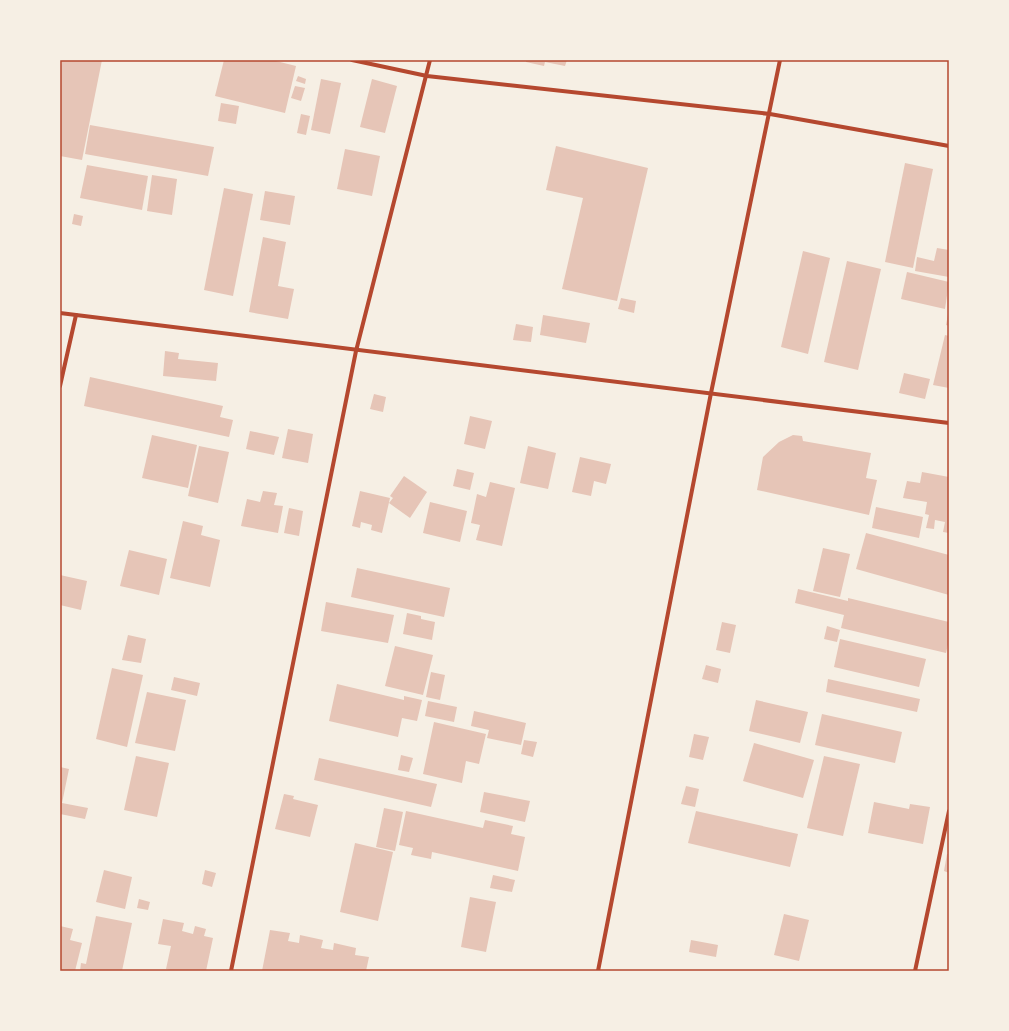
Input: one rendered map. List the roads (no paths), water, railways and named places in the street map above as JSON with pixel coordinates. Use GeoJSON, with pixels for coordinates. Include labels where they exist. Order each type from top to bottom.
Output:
{"type":"FeatureCollection","features":[{"type":"Feature","properties":{"kind":"street"},"geometry":{"type":"LineString","coordinates":[[352,60],[427,76],[770,114],[949,146]]}},
{"type":"Feature","properties":{"kind":"street"},"geometry":{"type":"LineString","coordinates":[[231,971],[356,351],[430,60]]}},
{"type":"Feature","properties":{"kind":"street"},"geometry":{"type":"LineString","coordinates":[[598,971],[711,392],[780,60]]}},
{"type":"Feature","properties":{"kind":"street"},"geometry":{"type":"LineString","coordinates":[[60,313],[356,351],[711,392],[949,423]]}},
{"type":"Feature","properties":{"kind":"street"},"geometry":{"type":"LineString","coordinates":[[60,386],[76,315]]}},
{"type":"Feature","properties":{"kind":"street"},"geometry":{"type":"LineString","coordinates":[[915,971],[949,811]]}}]}
